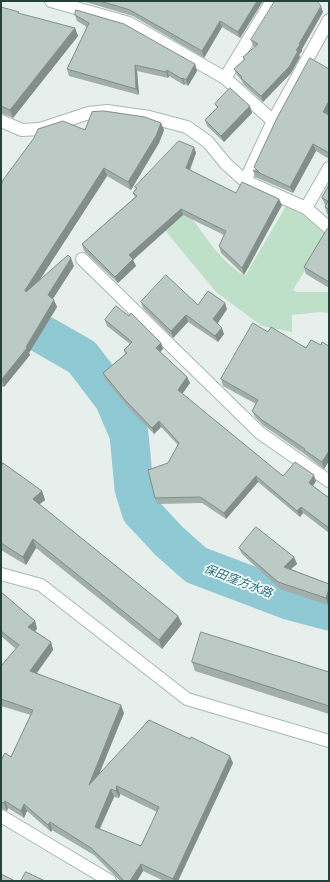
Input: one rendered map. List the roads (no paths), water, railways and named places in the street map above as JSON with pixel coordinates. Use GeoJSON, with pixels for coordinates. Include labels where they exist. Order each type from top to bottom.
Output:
{"type":"FeatureCollection","features":[{"type":"Feature","properties":{"kind":"street"},"geometry":{"type":"LineString","coordinates":[[51,1],[129,24],[225,78],[273,121]]}},
{"type":"Feature","properties":{"kind":"street"},"geometry":{"type":"LineString","coordinates":[[225,78],[270,1]]}},
{"type":"Feature","properties":{"kind":"street"},"geometry":{"type":"LineString","coordinates":[[245,181],[273,121],[329,20]]}},
{"type":"Feature","properties":{"kind":"street"},"geometry":{"type":"LineString","coordinates":[[1,121],[22,130],[40,130],[89,113],[107,111],[149,117],[187,127],[208,142],[226,164],[245,181],[306,208],[329,228]]}},
{"type":"Feature","properties":{"kind":"street"},"geometry":{"type":"LineString","coordinates":[[306,208],[329,168]]}},
{"type":"Feature","properties":{"kind":"street"},"geometry":{"type":"LineString","coordinates":[[82,259],[260,433],[329,481]]}},
{"type":"Feature","properties":{"kind":"street"},"geometry":{"type":"LineString","coordinates":[[1,574],[41,585],[187,699],[329,741]]}},
{"type":"Feature","properties":{"kind":"street"},"geometry":{"type":"LineString","coordinates":[[1,816],[110,881]]}},
{"type":"Feature","properties":{"kind":"waterway","name":"保田窪方水路"},"geometry":{"type":"LineString","coordinates":[[1,311],[82,357],[114,399],[129,434],[134,488],[141,511],[169,541],[196,565],[291,601],[329,611]]}}]}
